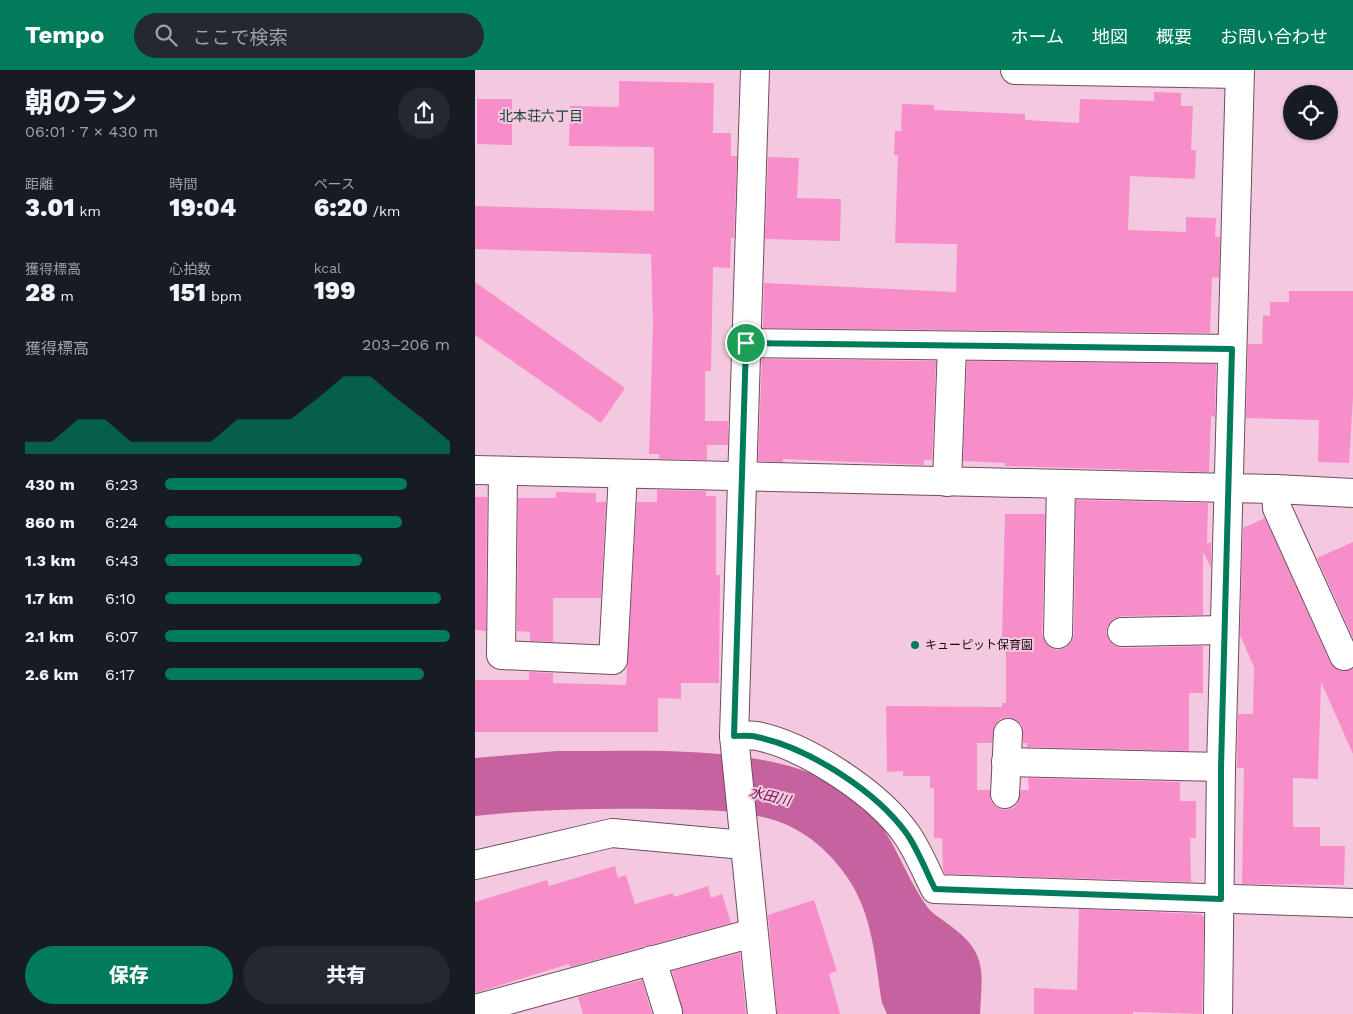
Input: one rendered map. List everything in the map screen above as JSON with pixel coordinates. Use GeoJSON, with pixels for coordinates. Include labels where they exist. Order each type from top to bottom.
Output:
{"type":"FeatureCollection","features":[{"type":"Feature","properties":{"kind":"street"},"geometry":{"type":"LineString","coordinates":[[755,70],[734,736],[762,1014]]}},
{"type":"Feature","properties":{"kind":"street"},"geometry":{"type":"LineString","coordinates":[[1015,70],[1239,72],[1224,630],[1218,1014]]}},
{"type":"Feature","properties":{"kind":"street"},"geometry":{"type":"LineString","coordinates":[[746,343],[1232,349]]}},
{"type":"Feature","properties":{"kind":"street"},"geometry":{"type":"LineString","coordinates":[[947,482],[952,346]]}},
{"type":"Feature","properties":{"kind":"street"},"geometry":{"type":"LineString","coordinates":[[475,470],[741,478],[1276,489],[1353,493]]}},
{"type":"Feature","properties":{"kind":"street"},"geometry":{"type":"LineString","coordinates":[[503,471],[501,655],[613,660],[623,474]]}},
{"type":"Feature","properties":{"kind":"street"},"geometry":{"type":"LineString","coordinates":[[1058,634],[1061,485]]}},
{"type":"Feature","properties":{"kind":"street"},"geometry":{"type":"LineString","coordinates":[[1276,489],[1277,508],[1344,656]]}},
{"type":"Feature","properties":{"kind":"street"},"geometry":{"type":"LineString","coordinates":[[1122,632],[1224,630]]}},
{"type":"Feature","properties":{"kind":"street"},"geometry":{"type":"LineString","coordinates":[[1005,794],[1008,733]]}},
{"type":"Feature","properties":{"kind":"street"},"geometry":{"type":"LineString","coordinates":[[734,736],[756,736],[786,745],[821,763],[873,797],[907,834],[935,889],[1353,903]]}},
{"type":"Feature","properties":{"kind":"street"},"geometry":{"type":"LineString","coordinates":[[1006,762],[1221,767]]}},
{"type":"Feature","properties":{"kind":"street"},"geometry":{"type":"LineString","coordinates":[[475,865],[613,834],[744,845]]}},
{"type":"Feature","properties":{"kind":"street"},"geometry":{"type":"LineString","coordinates":[[475,1009],[753,933]]}},
{"type":"Feature","properties":{"kind":"street"},"geometry":{"type":"LineString","coordinates":[[652,960],[667,1012]]}},
{"type":"Feature","properties":{"kind":"water","name":"水田川"},"geometry":{"type":"Polygon","coordinates":[[[557,751],[677,751],[720,754],[763,760],[802,770],[838,786],[867,808],[885,831],[911,881],[928,908],[949,924],[972,946],[980,965],[982,976],[980,1014],[887,1014],[882,1003],[868,922],[856,891],[833,859],[817,843],[788,825],[749,814],[705,810],[568,810],[475,816],[475,758],[557,751]]]}},
{"type":"Feature","properties":{"kind":"building"},"geometry":{"type":"Polygon","coordinates":[[[619,81],[714,83],[713,133],[731,133],[731,156],[737,156],[734,238],[731,238],[730,268],[713,267],[711,371],[705,371],[705,421],[728,421],[728,445],[707,445],[707,460],[659,459],[659,454],[649,454],[653,324],[651,254],[475,249],[475,206],[654,211],[654,147],[569,146],[570,106],[619,107],[619,81]]]}},
{"type":"Feature","properties":{"kind":"building"},"geometry":{"type":"Polygon","coordinates":[[[1154,92],[1181,93],[1181,106],[1193,106],[1191,150],[1196,150],[1195,179],[1130,176],[1128,230],[1186,232],[1186,217],[1216,218],[1215,237],[1220,237],[1219,278],[1212,277],[1210,333],[763,328],[764,283],[956,292],[957,244],[895,243],[898,155],[894,155],[895,131],[901,131],[902,104],[934,105],[934,110],[1025,114],[1025,120],[1079,123],[1080,99],[1154,101],[1154,92]]]}},
{"type":"Feature","properties":{"kind":"building"},"geometry":{"type":"Polygon","coordinates":[[[477,99],[512,99],[512,145],[477,144],[477,99]]]}},
{"type":"Feature","properties":{"kind":"building"},"geometry":{"type":"Polygon","coordinates":[[[768,157],[799,158],[797,198],[841,199],[840,241],[765,239],[768,157]]]}},
{"type":"Feature","properties":{"kind":"building"},"geometry":{"type":"Polygon","coordinates":[[[475,282],[625,388],[601,423],[475,335],[475,282]]]}},
{"type":"Feature","properties":{"kind":"building"},"geometry":{"type":"Polygon","coordinates":[[[1289,291],[1353,291],[1353,397],[1349,463],[1318,462],[1319,420],[1246,418],[1248,344],[1262,344],[1263,315],[1270,316],[1270,302],[1289,302],[1289,291]]]}},
{"type":"Feature","properties":{"kind":"building"},"geometry":{"type":"Polygon","coordinates":[[[762,359],[936,361],[932,460],[924,460],[924,465],[783,459],[783,462],[758,461],[762,359]]]}},
{"type":"Feature","properties":{"kind":"building"},"geometry":{"type":"Polygon","coordinates":[[[967,361],[1216,364],[1215,417],[1211,416],[1209,472],[1005,466],[1005,463],[963,461],[967,361]]]}},
{"type":"Feature","properties":{"kind":"building"},"geometry":{"type":"Polygon","coordinates":[[[657,490],[706,491],[706,496],[716,496],[716,575],[720,575],[719,683],[681,683],[681,699],[658,698],[658,732],[475,732],[475,680],[529,680],[529,672],[553,673],[553,683],[626,685],[637,502],[657,502],[657,490]]]}},
{"type":"Feature","properties":{"kind":"building"},"geometry":{"type":"Polygon","coordinates":[[[556,492],[596,493],[596,502],[606,502],[601,598],[553,598],[553,642],[530,641],[530,632],[517,631],[518,498],[556,498],[556,492]]]}},
{"type":"Feature","properties":{"kind":"building"},"geometry":{"type":"Polygon","coordinates":[[[475,497],[487,497],[486,631],[475,630],[475,497]]]}},
{"type":"Feature","properties":{"kind":"building"},"geometry":{"type":"Polygon","coordinates":[[[1076,500],[1208,503],[1207,544],[1211,542],[1211,568],[1203,552],[1203,615],[1121,616],[1114,619],[1108,625],[1106,632],[1109,640],[1115,646],[1122,648],[1203,646],[1203,693],[1189,693],[1189,751],[1027,747],[1027,743],[1023,743],[1022,725],[1008,717],[1000,719],[995,725],[992,743],[977,743],[977,790],[990,790],[991,802],[1005,810],[1013,808],[1018,803],[1021,790],[1029,790],[1028,778],[1180,782],[1180,801],[1196,801],[1196,838],[1190,838],[1191,882],[945,874],[943,869],[942,838],[934,838],[934,788],[930,788],[930,776],[903,776],[903,771],[887,772],[886,706],[1002,707],[1002,703],[1006,703],[1006,637],[1002,637],[1005,514],[1045,514],[1042,634],[1050,648],[1057,650],[1065,648],[1071,642],[1074,634],[1076,500]]]}},
{"type":"Feature","properties":{"kind":"building"},"geometry":{"type":"Polygon","coordinates":[[[1265,518],[1330,662],[1335,668],[1342,671],[1353,668],[1353,754],[1321,682],[1318,779],[1293,778],[1293,827],[1320,827],[1320,846],[1345,846],[1344,885],[1242,884],[1244,768],[1237,768],[1238,714],[1253,714],[1254,667],[1240,635],[1243,528],[1265,518]]]}},
{"type":"Feature","properties":{"kind":"building"},"geometry":{"type":"Polygon","coordinates":[[[1353,542],[1353,638],[1317,558],[1353,542]]]}},
{"type":"Feature","properties":{"kind":"building"},"geometry":{"type":"Polygon","coordinates":[[[615,866],[618,878],[626,875],[635,904],[673,893],[674,897],[708,886],[711,898],[722,894],[731,923],[570,967],[569,964],[475,993],[475,902],[547,880],[549,886],[615,866]]]}},
{"type":"Feature","properties":{"kind":"building"},"geometry":{"type":"Polygon","coordinates":[[[814,900],[837,971],[829,974],[840,1014],[777,1014],[768,915],[814,900]]]}},
{"type":"Feature","properties":{"kind":"building"},"geometry":{"type":"Polygon","coordinates":[[[1079,909],[1201,914],[1204,917],[1202,1014],[1133,1012],[1133,1014],[1034,1014],[1034,988],[1077,990],[1079,909]]]}},
{"type":"Feature","properties":{"kind":"building"},"geometry":{"type":"Polygon","coordinates":[[[740,953],[746,1014],[683,1014],[672,971],[740,953]]]}},
{"type":"Feature","properties":{"kind":"building"},"geometry":{"type":"Polygon","coordinates":[[[642,980],[652,1014],[583,1014],[578,997],[642,980]]]}},
{"type":"Feature","properties":{"kind":"place","name":"キューピット保育園"},"geometry":{"type":"Point","coordinates":[915,645]}},
{"type":"Feature","properties":{"kind":"district","name":"北本荘六丁目"},"geometry":{"type":"Point","coordinates":[541,116]}},
{"type":"Feature","properties":{"kind":"route"},"geometry":{"type":"LineString","coordinates":[[746,343],[1232,349],[1221,767],[1221,899],[935,889],[907,834],[873,797],[821,763],[786,745],[756,736],[734,736],[746,343]]}}]}
